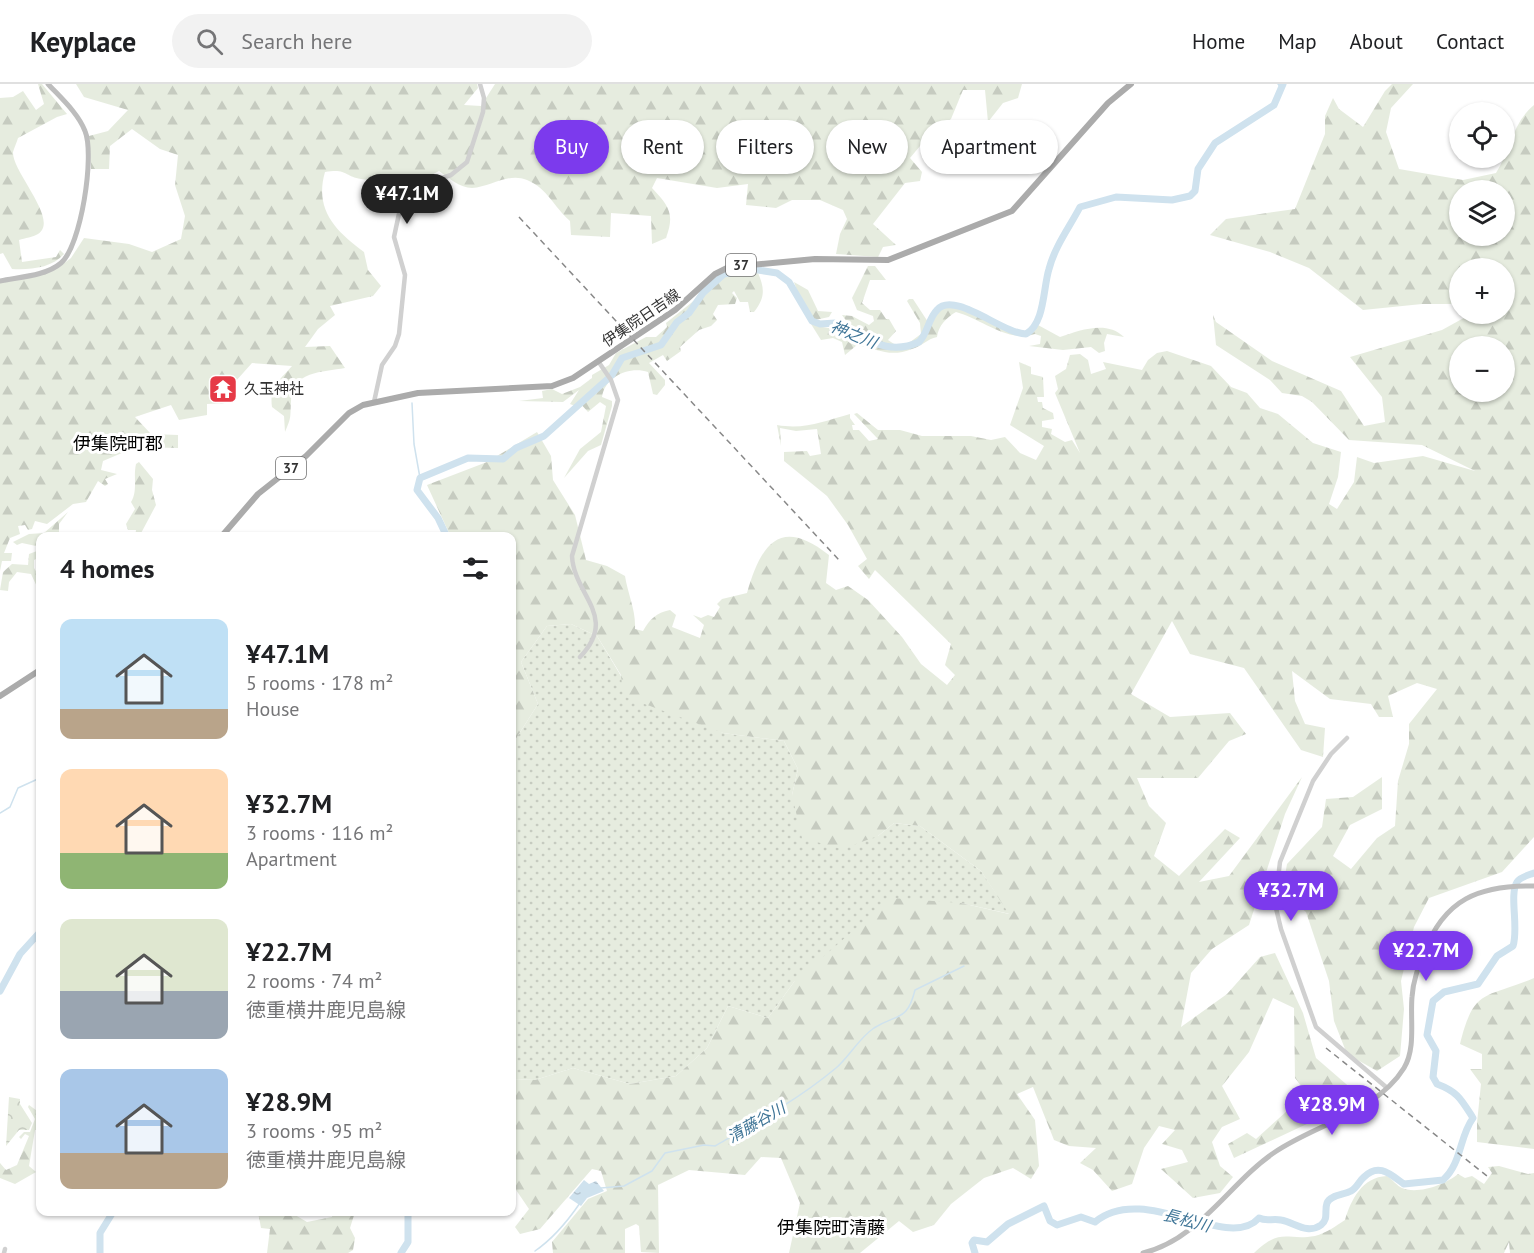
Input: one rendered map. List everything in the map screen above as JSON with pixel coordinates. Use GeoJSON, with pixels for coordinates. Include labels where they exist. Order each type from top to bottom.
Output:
{"type":"FeatureCollection","features":[{"type":"Feature","properties":{"kind":"main road"},"geometry":{"type":"LineString","coordinates":[[0,281],[56,267],[70,252],[77,233],[88,161],[88,141],[80,121],[48,84]]}},
{"type":"Feature","properties":{"kind":"main road","name":"伊集院日吉線"},"geometry":{"type":"LineString","coordinates":[[224,532],[258,494],[311,451],[349,413],[374,402],[418,393],[552,386],[573,378],[684,304],[715,274],[729,267],[815,259],[888,260],[1012,211],[1108,103],[1131,84]]}},
{"type":"Feature","properties":{"kind":"main road"},"geometry":{"type":"LineString","coordinates":[[0,696],[36,673]]}},
{"type":"Feature","properties":{"kind":"main road"},"geometry":{"type":"LineString","coordinates":[[1143,1253],[1161,1247],[1191,1226],[1271,1155],[1350,1114],[1400,1075],[1408,1059],[1413,986],[1425,948],[1436,927],[1455,906],[1470,896],[1509,886],[1534,886]]}},
{"type":"Feature","properties":{"kind":"street"},"geometry":{"type":"LineString","coordinates":[[374,402],[382,365],[395,346],[399,334],[405,275],[394,237],[400,209],[427,183],[451,175],[467,162],[483,112],[484,98],[480,84]]}},
{"type":"Feature","properties":{"kind":"street"},"geometry":{"type":"LineString","coordinates":[[580,657],[591,646],[596,631],[593,604],[573,567],[572,556],[616,409],[617,393],[598,361]]}},
{"type":"Feature","properties":{"kind":"street"},"geometry":{"type":"LineString","coordinates":[[1347,738],[1331,754],[1313,781],[1280,862],[1275,904],[1281,929],[1316,1027],[1386,1087]]}},
{"type":"Feature","properties":{"kind":"green space"},"geometry":{"type":"Polygon","coordinates":[[[38,84],[42,84],[67,114],[18,138],[13,150],[15,161],[43,218],[43,227],[38,234],[19,240],[22,262],[56,257],[60,250],[64,254],[47,265],[12,269],[3,253],[0,254],[0,98],[13,97],[23,91],[36,110],[44,104],[38,84]]]}},
{"type":"Feature","properties":{"kind":"green space"},"geometry":{"type":"Polygon","coordinates":[[[76,84],[477,84],[478,88],[464,105],[481,106],[495,84],[1022,84],[1018,98],[1003,103],[990,120],[985,90],[963,90],[950,120],[920,120],[920,146],[910,158],[920,170],[920,181],[905,183],[873,224],[896,245],[883,247],[878,257],[836,254],[840,234],[847,219],[843,210],[820,200],[792,200],[776,208],[746,205],[748,184],[717,188],[657,178],[652,188],[666,205],[670,223],[666,238],[652,244],[651,216],[611,213],[610,237],[571,235],[570,221],[545,193],[534,183],[520,178],[468,188],[439,171],[401,191],[381,181],[355,178],[338,171],[325,172],[322,185],[325,208],[336,227],[364,252],[368,270],[381,286],[373,296],[330,306],[335,315],[318,329],[305,347],[330,346],[345,368],[318,372],[302,378],[296,384],[292,391],[289,423],[285,432],[284,416],[272,407],[272,394],[276,384],[292,366],[252,363],[235,382],[227,403],[207,404],[207,415],[179,420],[171,405],[135,417],[151,434],[178,435],[178,448],[136,447],[103,461],[101,470],[117,474],[105,479],[108,484],[105,486],[98,481],[86,502],[73,504],[47,524],[35,521],[32,529],[28,530],[25,525],[18,526],[20,534],[10,538],[4,553],[12,553],[11,561],[2,561],[0,571],[0,283],[59,267],[71,258],[84,238],[129,244],[152,252],[181,239],[185,216],[175,185],[178,155],[160,149],[132,129],[110,146],[109,169],[91,169],[89,136],[108,131],[128,110],[84,97],[76,84]]]}},
{"type":"Feature","properties":{"kind":"green space"},"geometry":{"type":"Polygon","coordinates":[[[1392,84],[1413,84],[1391,108],[1386,132],[1399,169],[1463,180],[1496,173],[1499,168],[1515,168],[1515,131],[1534,105],[1534,837],[1502,872],[1429,898],[1414,927],[1401,981],[1404,1009],[1400,1056],[1377,1071],[1347,1054],[1334,1021],[1329,981],[1306,912],[1282,893],[1287,864],[1322,827],[1326,799],[1353,797],[1382,777],[1382,809],[1350,825],[1333,856],[1351,869],[1377,838],[1395,826],[1398,781],[1409,744],[1409,724],[1437,689],[1417,683],[1388,696],[1393,717],[1379,717],[1371,704],[1330,699],[1292,671],[1295,701],[1305,724],[1325,728],[1323,757],[1301,750],[1244,668],[1190,654],[1172,621],[1131,694],[1170,717],[1230,713],[1246,734],[1229,741],[1198,778],[1137,778],[1149,806],[1166,823],[1154,856],[1179,876],[1225,829],[1240,838],[1199,882],[1229,876],[1302,777],[1285,814],[1249,925],[1212,949],[1191,973],[1181,1027],[1227,994],[1260,957],[1275,953],[1303,1013],[1316,1058],[1353,1090],[1324,1116],[1234,1158],[1228,1144],[1247,1133],[1256,1139],[1307,1093],[1295,1078],[1294,1008],[1273,998],[1249,1052],[1222,1086],[1240,1119],[1222,1127],[1212,1142],[1220,1166],[1233,1177],[1220,1193],[1193,1198],[1161,1169],[1188,1162],[1182,1150],[1162,1144],[1175,1130],[1159,1126],[1144,1148],[1132,1184],[1112,1191],[1093,1170],[1080,1163],[1096,1148],[1069,1146],[1054,1140],[1033,1087],[1017,1094],[1035,1120],[1039,1166],[1031,1179],[1013,1168],[984,1178],[951,1204],[934,1225],[913,1232],[899,1221],[860,1253],[789,1253],[800,1203],[781,1158],[761,1157],[745,1175],[689,1170],[658,1185],[659,1253],[641,1252],[639,1226],[636,1224],[625,1229],[625,1253],[553,1253],[552,1242],[588,1199],[607,1191],[601,1171],[592,1169],[540,1229],[520,1234],[515,1227],[529,1209],[516,1190],[516,1079],[535,1080],[573,1068],[630,1084],[676,1076],[707,1048],[728,1006],[768,1018],[794,982],[891,898],[961,903],[1009,914],[981,871],[920,826],[894,823],[878,836],[842,849],[802,838],[792,795],[798,769],[784,741],[723,733],[623,696],[621,675],[597,636],[571,624],[547,626],[521,662],[538,704],[516,739],[516,532],[449,532],[427,485],[487,462],[537,432],[551,456],[553,480],[575,515],[586,560],[607,566],[625,576],[635,629],[643,631],[654,617],[670,610],[676,615],[672,627],[700,638],[704,625],[693,615],[701,618],[708,615],[714,617],[720,607],[717,604],[722,599],[747,593],[766,549],[775,541],[785,537],[797,538],[812,543],[829,555],[826,583],[836,590],[848,586],[868,600],[902,637],[921,664],[947,685],[955,675],[945,665],[951,644],[875,570],[869,579],[858,566],[867,559],[848,525],[827,496],[784,461],[784,452],[807,451],[810,456],[821,454],[817,429],[796,431],[780,428],[781,446],[777,425],[806,426],[850,414],[855,425],[852,425],[853,430],[859,430],[869,441],[878,439],[854,414],[857,413],[878,430],[900,430],[922,436],[971,436],[991,440],[1005,437],[1020,453],[1036,460],[1044,446],[1010,425],[1023,388],[1019,362],[1031,367],[1031,374],[1043,377],[1044,397],[1037,397],[1038,402],[1042,402],[1043,408],[1053,413],[1054,419],[1042,421],[1042,427],[1052,429],[1051,434],[1065,442],[1072,440],[1080,453],[1055,393],[1058,389],[1055,376],[1066,369],[1070,355],[1080,354],[1088,360],[1091,374],[1106,369],[1103,362],[1142,370],[1148,360],[1157,353],[1167,351],[1211,366],[1231,387],[1247,393],[1260,408],[1278,414],[1313,443],[1341,452],[1338,477],[1329,504],[1337,509],[1354,482],[1357,457],[1374,463],[1423,456],[1475,471],[1422,445],[1349,440],[1312,402],[1302,396],[1282,393],[1270,380],[1216,345],[1213,315],[1216,322],[1272,361],[1341,391],[1364,426],[1385,422],[1382,397],[1350,357],[1442,330],[1453,324],[1515,324],[1515,258],[1449,258],[1449,304],[1422,304],[1363,310],[1309,268],[1270,252],[1210,235],[1226,219],[1295,209],[1325,134],[1325,116],[1333,98],[1339,109],[1363,127],[1385,91],[1392,84]]]}},
{"type":"Feature","properties":{"kind":"green space"},"geometry":{"type":"Polygon","coordinates":[[[868,266],[875,266],[886,280],[870,280],[862,303],[870,310],[880,310],[886,319],[889,319],[896,331],[888,340],[894,344],[906,345],[921,334],[920,323],[907,301],[909,299],[913,299],[928,322],[942,308],[953,306],[1017,334],[1033,333],[1038,325],[1060,337],[1085,329],[1102,328],[1110,329],[1124,337],[1107,334],[1104,343],[1105,351],[1099,353],[1091,347],[1063,350],[1029,346],[1040,344],[1041,336],[1035,334],[1025,336],[1005,333],[956,312],[944,322],[937,337],[916,348],[890,353],[857,345],[845,355],[842,342],[833,338],[821,340],[806,316],[794,282],[808,290],[818,311],[832,312],[829,317],[815,320],[817,326],[858,333],[859,330],[850,326],[842,315],[852,316],[869,325],[874,321],[873,316],[857,310],[852,298],[868,266]]]}},
{"type":"Feature","properties":{"kind":"green space"},"geometry":{"type":"Polygon","coordinates":[[[758,273],[763,293],[754,312],[750,312],[748,302],[740,302],[734,291],[732,293],[737,298],[735,304],[718,305],[713,314],[717,320],[711,326],[699,330],[680,347],[681,351],[667,361],[663,355],[649,363],[665,380],[665,385],[657,395],[653,394],[648,372],[641,370],[619,374],[608,383],[602,397],[612,401],[612,406],[601,445],[588,451],[564,478],[580,449],[601,432],[606,406],[600,402],[588,412],[579,402],[575,406],[570,404],[579,390],[563,402],[519,401],[543,398],[542,391],[552,389],[562,394],[580,387],[592,378],[592,375],[609,365],[616,353],[646,337],[656,337],[667,327],[666,323],[721,279],[729,275],[758,273]]]}},
{"type":"Feature","properties":{"kind":"green space"},"geometry":{"type":"Polygon","coordinates":[[[139,462],[153,479],[152,490],[156,505],[142,532],[128,530],[126,524],[135,509],[131,502],[134,493],[136,464],[139,462]]]}},
{"type":"Feature","properties":{"kind":"green space"},"geometry":{"type":"Polygon","coordinates":[[[68,512],[59,524],[59,532],[45,532],[68,512]]]}},
{"type":"Feature","properties":{"kind":"green space"},"geometry":{"type":"Polygon","coordinates":[[[29,534],[36,534],[36,546],[22,543],[17,545],[13,542],[29,534]]]}},
{"type":"Feature","properties":{"kind":"green space"},"geometry":{"type":"Polygon","coordinates":[[[36,551],[34,568],[36,585],[31,574],[17,572],[9,582],[8,591],[0,590],[3,572],[12,564],[28,565],[29,554],[36,551]]]}},
{"type":"Feature","properties":{"kind":"green space"},"geometry":{"type":"Polygon","coordinates":[[[571,624],[597,636],[621,676],[723,733],[784,741],[798,769],[792,795],[878,836],[894,823],[920,826],[981,871],[1010,914],[961,903],[794,982],[768,1018],[728,1006],[707,1048],[676,1076],[630,1084],[573,1068],[535,1080],[516,1079],[516,739],[538,704],[521,662],[547,626],[571,624]]]}},
{"type":"Feature","properties":{"kind":"green space"},"geometry":{"type":"Polygon","coordinates":[[[1534,978],[1534,1149],[1477,1142],[1481,1084],[1470,1069],[1482,1069],[1482,1054],[1460,1044],[1465,1026],[1477,1004],[1484,998],[1534,978]]]}},
{"type":"Feature","properties":{"kind":"green space"},"geometry":{"type":"Polygon","coordinates":[[[9,1097],[20,1099],[20,1104],[32,1123],[29,1130],[19,1130],[6,1146],[9,1097]]]}},
{"type":"Feature","properties":{"kind":"green space"},"geometry":{"type":"Polygon","coordinates":[[[29,1105],[36,1110],[36,1130],[29,1166],[36,1172],[15,1184],[0,1178],[0,1163],[6,1170],[17,1165],[29,1136],[25,1134],[21,1139],[19,1137],[24,1132],[30,1132],[35,1119],[29,1105]]]}},
{"type":"Feature","properties":{"kind":"green space"},"geometry":{"type":"Polygon","coordinates":[[[1499,1166],[1528,1174],[1534,1173],[1534,1253],[1510,1253],[1509,1242],[1504,1253],[1254,1253],[1271,1240],[1284,1237],[1315,1236],[1334,1227],[1345,1220],[1354,1198],[1364,1185],[1378,1177],[1387,1176],[1400,1187],[1409,1190],[1432,1187],[1458,1174],[1465,1178],[1472,1176],[1484,1184],[1492,1173],[1488,1167],[1499,1166]]]}},
{"type":"Feature","properties":{"kind":"green space"},"geometry":{"type":"Polygon","coordinates":[[[259,1216],[297,1216],[307,1222],[332,1216],[354,1216],[350,1228],[355,1238],[353,1250],[348,1253],[267,1253],[270,1229],[261,1228],[259,1216]]]}},
{"type":"Feature","properties":{"kind":"water"},"geometry":{"type":"Polygon","coordinates":[[[584,1180],[589,1184],[596,1181],[604,1191],[587,1198],[581,1206],[569,1198],[584,1180]]]}},
{"type":"Feature","properties":{"kind":"waterway","name":"神之川"},"geometry":{"type":"LineString","coordinates":[[1278,84],[1282,89]]}},
{"type":"Feature","properties":{"kind":"waterway","name":"神之川"},"geometry":{"type":"LineString","coordinates":[[445,532],[438,518],[417,490],[420,478],[468,458],[503,459],[516,448],[544,436],[612,375],[622,358],[661,345],[677,322],[689,313],[703,293],[724,274],[752,269],[777,273],[789,282],[812,321],[820,324],[835,323],[847,331],[886,346],[902,347],[919,342],[934,314],[945,305],[967,309],[1016,332],[1026,334],[1037,322],[1052,261],[1080,207],[1116,197],[1172,200],[1190,196],[1195,191],[1198,169],[1215,143],[1274,105],[1283,84]]}},
{"type":"Feature","properties":{"kind":"waterway"},"geometry":{"type":"LineString","coordinates":[[412,403],[414,444],[420,478]]}},
{"type":"Feature","properties":{"kind":"waterway"},"geometry":{"type":"LineString","coordinates":[[0,813],[10,807],[18,788],[36,780]]}},
{"type":"Feature","properties":{"kind":"waterway","name":"長松川"},"geometry":{"type":"LineString","coordinates":[[975,1253],[972,1243],[974,1240],[987,1242],[1008,1224],[1044,1206],[1050,1221],[1057,1225],[1081,1217],[1095,1222],[1115,1211],[1137,1209],[1160,1212],[1227,1228],[1245,1227],[1259,1218],[1286,1221],[1311,1229],[1323,1223],[1329,1200],[1353,1190],[1364,1177],[1375,1170],[1385,1171],[1404,1184],[1443,1180],[1454,1166],[1468,1125],[1473,1118],[1458,1097],[1437,1084],[1433,1077],[1436,1051],[1427,1035],[1433,1001],[1444,992],[1478,984],[1497,956],[1513,946],[1515,888],[1520,879],[1534,873]]}},
{"type":"Feature","properties":{"kind":"waterway","name":"神之川"},"geometry":{"type":"LineString","coordinates":[[0,991],[20,954],[36,936]]}},
{"type":"Feature","properties":{"kind":"waterway","name":"清藤谷川"},"geometry":{"type":"LineString","coordinates":[[601,1188],[624,1186],[652,1171],[665,1153],[704,1145],[715,1146],[777,1110],[836,1068],[874,1028],[905,1012],[915,990],[964,966]]}},
{"type":"Feature","properties":{"kind":"waterway","name":"清藤谷川"},"geometry":{"type":"LineString","coordinates":[[535,1251],[560,1229],[580,1203]]}},
{"type":"Feature","properties":{"kind":"waterway","name":"長松川"},"geometry":{"type":"LineString","coordinates":[[100,1253],[100,1233],[111,1216]]}},
{"type":"Feature","properties":{"kind":"waterway","name":"長松川"},"geometry":{"type":"LineString","coordinates":[[401,1253],[408,1242],[408,1216]]}},
{"type":"Feature","properties":{"kind":"railway"},"geometry":{"type":"LineString","coordinates":[[519,217],[839,560]]}},
{"type":"Feature","properties":{"kind":"railway"},"geometry":{"type":"LineString","coordinates":[[1326,1048],[1487,1176]]}},
{"type":"Feature","properties":{"kind":"place","name":"久玉神社"},"geometry":{"type":"Point","coordinates":[223,389]}},
{"type":"Feature","properties":{"kind":"district","name":"伊集院町郡"},"geometry":{"type":"Point","coordinates":[118,444]}},
{"type":"Feature","properties":{"kind":"district","name":"伊集院町清藤"},"geometry":{"type":"Point","coordinates":[831,1228]}}]}
